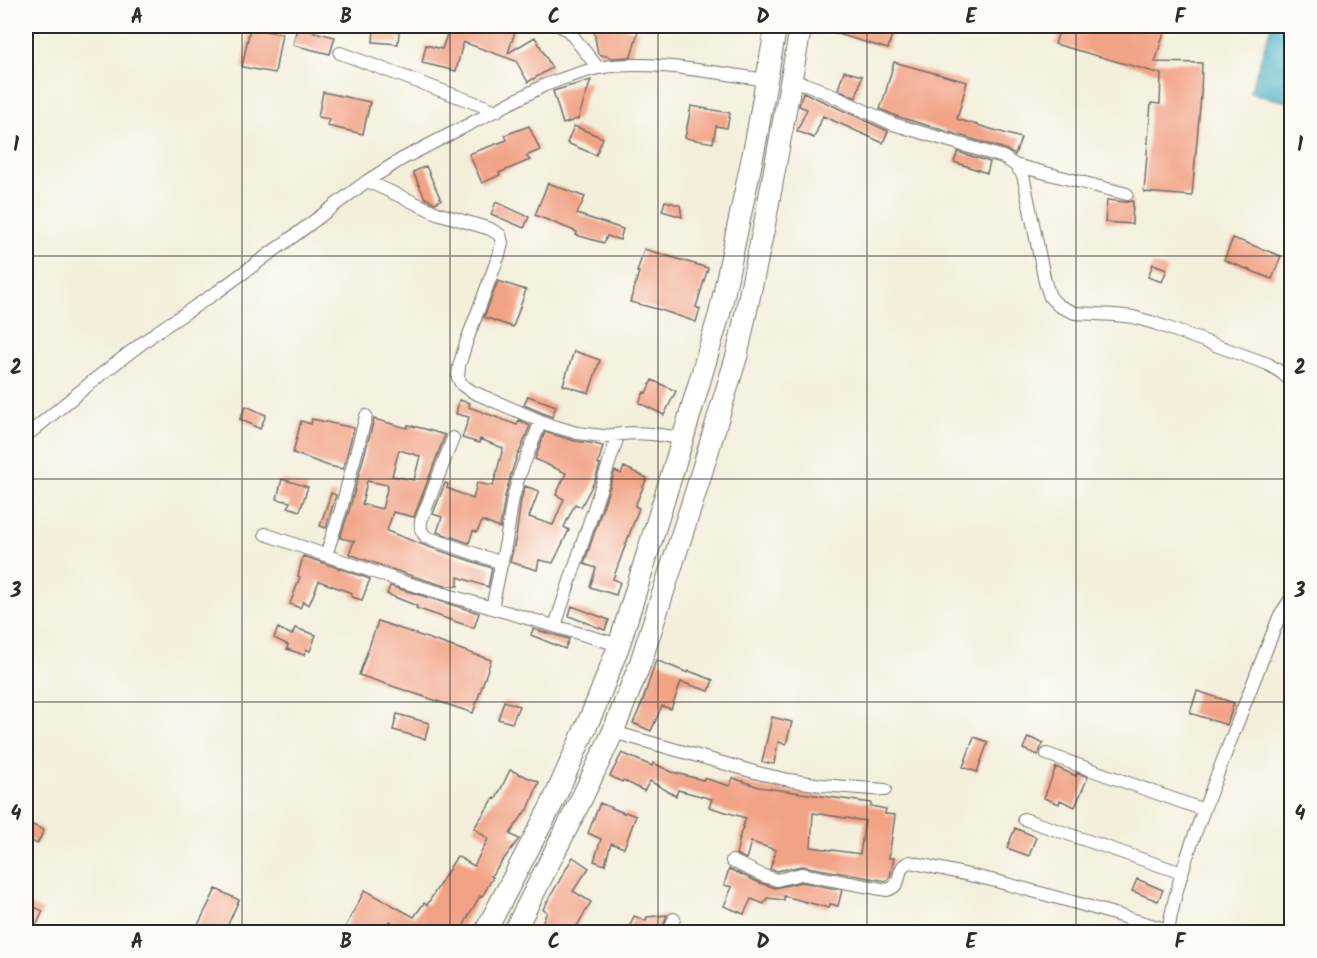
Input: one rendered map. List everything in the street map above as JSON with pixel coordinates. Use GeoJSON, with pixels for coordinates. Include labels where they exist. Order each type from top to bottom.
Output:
{"type":"FeatureCollection","features":[{"type":"Feature","properties":{"kind":"highway"},"geometry":{"type":"LineString","coordinates":[[484,933],[553,802],[597,702],[619,645],[720,312],[756,140],[776,26]]}},
{"type":"Feature","properties":{"kind":"highway"},"geometry":{"type":"LineString","coordinates":[[514,933],[613,732],[640,664],[695,494],[737,355],[764,227],[801,26]]}},
{"type":"Feature","properties":{"kind":"street"},"geometry":{"type":"LineString","coordinates":[[560,26],[568,30],[598,68]]}},
{"type":"Feature","properties":{"kind":"street"},"geometry":{"type":"LineString","coordinates":[[340,53],[496,111]]}},
{"type":"Feature","properties":{"kind":"street"},"geometry":{"type":"LineString","coordinates":[[26,436],[158,331],[298,234],[367,181],[402,159],[545,85],[598,68],[621,66],[670,67],[767,80]]}},
{"type":"Feature","properties":{"kind":"street"},"geometry":{"type":"LineString","coordinates":[[791,82],[816,88],[893,124],[1003,157],[1016,165],[1127,194]]}},
{"type":"Feature","properties":{"kind":"street"},"geometry":{"type":"LineString","coordinates":[[1016,165],[1023,175],[1045,282],[1050,297],[1059,306],[1076,313],[1133,317],[1154,323],[1268,364],[1292,382]]}},
{"type":"Feature","properties":{"kind":"street"},"geometry":{"type":"LineString","coordinates":[[367,181],[437,213],[490,229],[500,235],[502,243],[499,255],[459,366],[458,378],[462,385],[473,392],[541,421],[577,433],[603,436],[652,434],[683,438]]}},
{"type":"Feature","properties":{"kind":"street"},"geometry":{"type":"LineString","coordinates":[[326,555],[366,416]]}},
{"type":"Feature","properties":{"kind":"street"},"geometry":{"type":"LineString","coordinates":[[492,608],[516,487],[541,421]]}},
{"type":"Feature","properties":{"kind":"street"},"geometry":{"type":"LineString","coordinates":[[555,626],[618,436]]}},
{"type":"Feature","properties":{"kind":"street"},"geometry":{"type":"LineString","coordinates":[[453,438],[420,528],[426,537],[502,563]]}},
{"type":"Feature","properties":{"kind":"street"},"geometry":{"type":"LineString","coordinates":[[265,534],[392,578],[619,645]]}},
{"type":"Feature","properties":{"kind":"street"},"geometry":{"type":"LineString","coordinates":[[732,861],[777,880],[801,874],[887,890],[896,885],[905,863],[910,862],[996,881],[1168,931],[1182,873],[1204,810],[1280,615],[1292,597]]}},
{"type":"Feature","properties":{"kind":"street"},"geometry":{"type":"LineString","coordinates":[[613,732],[789,780],[885,790]]}},
{"type":"Feature","properties":{"kind":"street"},"geometry":{"type":"LineString","coordinates":[[1047,754],[1204,810]]}},
{"type":"Feature","properties":{"kind":"street"},"geometry":{"type":"LineString","coordinates":[[1024,819],[1182,873]]}},
{"type":"Feature","properties":{"kind":"street"},"geometry":{"type":"LineString","coordinates":[[669,933],[674,919]]}},
{"type":"Feature","properties":{"kind":"water"},"geometry":{"type":"Polygon","coordinates":[[[1271,26],[1291,26],[1291,103],[1250,93],[1271,26]]]}},
{"type":"Feature","properties":{"kind":"building"},"geometry":{"type":"Polygon","coordinates":[[[450,26],[517,26],[508,53],[535,37],[552,68],[528,82],[516,61],[463,42],[456,71],[422,63],[426,45],[442,49],[450,26]]]}},
{"type":"Feature","properties":{"kind":"building"},"geometry":{"type":"Polygon","coordinates":[[[593,26],[617,26],[638,31],[631,57],[613,58],[598,54],[593,26]]]}},
{"type":"Feature","properties":{"kind":"building"},"geometry":{"type":"Polygon","coordinates":[[[818,26],[894,27],[888,49],[818,28],[818,26]]]}},
{"type":"Feature","properties":{"kind":"building"},"geometry":{"type":"Polygon","coordinates":[[[1061,26],[1166,26],[1155,62],[1202,63],[1192,196],[1144,192],[1151,103],[1160,104],[1161,74],[1055,44],[1061,26]]]}},
{"type":"Feature","properties":{"kind":"building"},"geometry":{"type":"Polygon","coordinates":[[[250,28],[282,34],[275,73],[242,67],[250,28]]]}},
{"type":"Feature","properties":{"kind":"building"},"geometry":{"type":"Polygon","coordinates":[[[297,28],[335,37],[330,54],[293,45],[297,28]]]}},
{"type":"Feature","properties":{"kind":"building"},"geometry":{"type":"Polygon","coordinates":[[[374,29],[399,32],[398,44],[373,42],[374,29]]]}},
{"type":"Feature","properties":{"kind":"building"},"geometry":{"type":"Polygon","coordinates":[[[894,62],[967,82],[957,119],[1021,138],[1015,155],[1005,149],[880,109],[894,62]]]}},
{"type":"Feature","properties":{"kind":"building"},"geometry":{"type":"Polygon","coordinates":[[[844,71],[862,76],[856,98],[838,89],[844,71]]]}},
{"type":"Feature","properties":{"kind":"building"},"geometry":{"type":"Polygon","coordinates":[[[591,80],[578,119],[563,124],[553,91],[591,80]]]}},
{"type":"Feature","properties":{"kind":"building"},"geometry":{"type":"Polygon","coordinates":[[[323,92],[370,102],[363,134],[327,126],[329,119],[318,117],[323,92]]]}},
{"type":"Feature","properties":{"kind":"building"},"geometry":{"type":"Polygon","coordinates":[[[803,92],[888,131],[883,143],[823,116],[814,138],[797,131],[807,109],[799,106],[803,92]]]}},
{"type":"Feature","properties":{"kind":"building"},"geometry":{"type":"Polygon","coordinates":[[[691,106],[730,113],[727,128],[716,126],[713,143],[685,138],[691,106]]]}},
{"type":"Feature","properties":{"kind":"building"},"geometry":{"type":"Polygon","coordinates":[[[529,126],[540,150],[526,156],[530,160],[482,183],[469,154],[507,140],[505,135],[529,126]]]}},
{"type":"Feature","properties":{"kind":"building"},"geometry":{"type":"Polygon","coordinates":[[[574,126],[603,138],[596,155],[567,143],[574,126]]]}},
{"type":"Feature","properties":{"kind":"building"},"geometry":{"type":"Polygon","coordinates":[[[958,152],[990,162],[987,173],[954,162],[958,152]]]}},
{"type":"Feature","properties":{"kind":"building"},"geometry":{"type":"Polygon","coordinates":[[[426,166],[441,200],[435,203],[425,198],[413,172],[426,166]]]}},
{"type":"Feature","properties":{"kind":"building"},"geometry":{"type":"Polygon","coordinates":[[[548,183],[585,197],[577,214],[623,229],[620,240],[607,236],[604,243],[576,235],[577,232],[535,215],[548,183]]]}},
{"type":"Feature","properties":{"kind":"building"},"geometry":{"type":"Polygon","coordinates":[[[1107,200],[1133,201],[1132,224],[1105,222],[1107,200]]]}},
{"type":"Feature","properties":{"kind":"building"},"geometry":{"type":"Polygon","coordinates":[[[665,201],[680,205],[682,217],[662,211],[665,201]]]}},
{"type":"Feature","properties":{"kind":"building"},"geometry":{"type":"Polygon","coordinates":[[[496,202],[529,217],[524,228],[491,214],[496,202]]]}},
{"type":"Feature","properties":{"kind":"building"},"geometry":{"type":"Polygon","coordinates":[[[1233,238],[1281,256],[1272,279],[1224,260],[1233,238]]]}},
{"type":"Feature","properties":{"kind":"building"},"geometry":{"type":"Polygon","coordinates":[[[644,249],[708,268],[696,307],[700,309],[696,322],[630,302],[644,249]]]}},
{"type":"Feature","properties":{"kind":"building"},"geometry":{"type":"Polygon","coordinates":[[[1153,264],[1167,269],[1162,282],[1148,277],[1153,264]]]}},
{"type":"Feature","properties":{"kind":"building"},"geometry":{"type":"Polygon","coordinates":[[[498,281],[526,290],[513,327],[484,317],[498,281]]]}},
{"type":"Feature","properties":{"kind":"building"},"geometry":{"type":"Polygon","coordinates":[[[574,351],[600,360],[589,393],[563,385],[574,351]]]}},
{"type":"Feature","properties":{"kind":"building"},"geometry":{"type":"Polygon","coordinates":[[[652,380],[676,391],[664,415],[639,403],[652,380]]]}},
{"type":"Feature","properties":{"kind":"building"},"geometry":{"type":"Polygon","coordinates":[[[528,396],[556,406],[552,417],[524,405],[528,396]]]}},
{"type":"Feature","properties":{"kind":"building"},"geometry":{"type":"Polygon","coordinates":[[[459,400],[470,403],[469,407],[517,425],[519,420],[530,426],[511,474],[500,528],[482,521],[477,532],[473,531],[469,543],[437,532],[442,517],[433,514],[445,483],[448,484],[447,488],[473,499],[477,483],[493,486],[503,448],[480,439],[479,443],[462,438],[469,417],[456,414],[459,400]]]}},
{"type":"Feature","properties":{"kind":"building"},"geometry":{"type":"Polygon","coordinates":[[[246,406],[266,415],[260,429],[240,419],[246,406]]]}},
{"type":"Feature","properties":{"kind":"building"},"geometry":{"type":"Polygon","coordinates":[[[312,419],[354,428],[343,469],[293,453],[301,421],[311,424],[312,419]]]}},
{"type":"Feature","properties":{"kind":"building"},"geometry":{"type":"Polygon","coordinates":[[[374,419],[445,435],[414,517],[393,512],[387,531],[492,568],[488,587],[458,577],[458,586],[445,586],[349,554],[354,541],[340,538],[374,419]],[[399,450],[392,476],[414,480],[420,456],[399,450]],[[367,481],[362,504],[382,509],[388,485],[367,481]]]}},
{"type":"Feature","properties":{"kind":"building"},"geometry":{"type":"Polygon","coordinates":[[[545,432],[603,446],[595,480],[581,507],[575,504],[564,527],[569,530],[553,563],[539,560],[537,570],[510,562],[525,486],[539,491],[529,517],[553,525],[564,499],[556,495],[566,473],[535,459],[545,432]]]}},
{"type":"Feature","properties":{"kind":"building"},"geometry":{"type":"Polygon","coordinates":[[[624,467],[647,478],[635,506],[639,508],[613,579],[620,582],[616,595],[590,587],[596,568],[584,564],[615,471],[621,474],[624,467]]]}},
{"type":"Feature","properties":{"kind":"building"},"geometry":{"type":"Polygon","coordinates":[[[282,479],[308,487],[300,511],[288,507],[290,502],[277,499],[282,479]]]}},
{"type":"Feature","properties":{"kind":"building"},"geometry":{"type":"Polygon","coordinates":[[[331,493],[336,495],[326,528],[320,526],[331,493]]]}},
{"type":"Feature","properties":{"kind":"building"},"geometry":{"type":"Polygon","coordinates":[[[303,556],[370,579],[362,600],[352,597],[352,593],[319,581],[309,605],[303,602],[300,608],[290,604],[300,577],[298,576],[303,556]]]}},
{"type":"Feature","properties":{"kind":"building"},"geometry":{"type":"Polygon","coordinates":[[[390,586],[479,613],[474,628],[416,608],[417,606],[387,594],[390,586]]]}},
{"type":"Feature","properties":{"kind":"building"},"geometry":{"type":"Polygon","coordinates":[[[572,606],[609,620],[605,630],[569,616],[572,606]]]}},
{"type":"Feature","properties":{"kind":"building"},"geometry":{"type":"Polygon","coordinates":[[[378,621],[491,660],[473,713],[359,675],[378,621]]]}},
{"type":"Feature","properties":{"kind":"building"},"geometry":{"type":"Polygon","coordinates":[[[278,628],[292,635],[295,628],[316,635],[310,651],[306,649],[304,655],[287,649],[288,645],[274,638],[278,628]]]}},
{"type":"Feature","properties":{"kind":"building"},"geometry":{"type":"Polygon","coordinates":[[[533,629],[569,639],[565,649],[531,635],[533,629]]]}},
{"type":"Feature","properties":{"kind":"building"},"geometry":{"type":"Polygon","coordinates":[[[656,660],[713,680],[709,691],[681,682],[671,709],[662,706],[651,731],[633,723],[656,660]]]}},
{"type":"Feature","properties":{"kind":"building"},"geometry":{"type":"Polygon","coordinates":[[[1197,691],[1234,703],[1227,725],[1190,713],[1197,691]]]}},
{"type":"Feature","properties":{"kind":"building"},"geometry":{"type":"Polygon","coordinates":[[[504,701],[519,706],[512,723],[498,719],[504,701]]]}},
{"type":"Feature","properties":{"kind":"building"},"geometry":{"type":"Polygon","coordinates":[[[397,714],[429,723],[425,739],[393,730],[397,714]]]}},
{"type":"Feature","properties":{"kind":"building"},"geometry":{"type":"Polygon","coordinates":[[[772,717],[792,722],[786,744],[778,742],[774,764],[762,762],[772,717]]]}},
{"type":"Feature","properties":{"kind":"building"},"geometry":{"type":"Polygon","coordinates":[[[974,737],[988,742],[977,772],[963,767],[974,737]]]}},
{"type":"Feature","properties":{"kind":"building"},"geometry":{"type":"Polygon","coordinates":[[[1028,737],[1043,743],[1038,755],[1023,749],[1028,737]]]}},
{"type":"Feature","properties":{"kind":"building"},"geometry":{"type":"Polygon","coordinates":[[[622,753],[652,766],[653,763],[672,772],[730,786],[733,778],[759,787],[871,803],[871,806],[886,809],[885,814],[895,815],[889,858],[894,858],[890,877],[886,881],[802,866],[777,871],[770,869],[776,850],[751,842],[746,859],[736,854],[746,818],[709,807],[712,799],[678,790],[676,796],[650,781],[644,791],[610,776],[622,753]],[[813,813],[811,847],[860,854],[865,821],[813,813]]]}},
{"type":"Feature","properties":{"kind":"building"},"geometry":{"type":"Polygon","coordinates":[[[1056,767],[1076,776],[1077,773],[1088,777],[1075,807],[1060,800],[1059,804],[1044,798],[1056,767]]]}},
{"type":"Feature","properties":{"kind":"building"},"geometry":{"type":"Polygon","coordinates":[[[510,770],[539,782],[528,810],[510,834],[519,839],[491,876],[493,877],[460,933],[407,933],[390,921],[383,933],[342,933],[365,890],[414,917],[424,903],[427,905],[457,856],[474,866],[488,839],[474,828],[494,798],[496,799],[510,770]]]}},
{"type":"Feature","properties":{"kind":"building"},"geometry":{"type":"Polygon","coordinates":[[[600,803],[636,816],[624,848],[611,843],[605,865],[594,861],[601,839],[588,833],[600,803]]]}},
{"type":"Feature","properties":{"kind":"building"},"geometry":{"type":"Polygon","coordinates":[[[26,822],[44,830],[37,844],[26,838],[26,822]]]}},
{"type":"Feature","properties":{"kind":"building"},"geometry":{"type":"Polygon","coordinates":[[[1015,828],[1036,837],[1029,856],[1007,848],[1015,828]]]}},
{"type":"Feature","properties":{"kind":"building"},"geometry":{"type":"Polygon","coordinates":[[[573,857],[589,868],[573,891],[591,902],[573,933],[537,933],[547,912],[543,909],[573,857]]]}},
{"type":"Feature","properties":{"kind":"building"},"geometry":{"type":"Polygon","coordinates":[[[729,869],[775,888],[801,882],[842,890],[838,906],[830,904],[829,908],[784,896],[784,900],[767,898],[764,904],[751,899],[744,914],[724,906],[732,887],[724,885],[729,869]]]}},
{"type":"Feature","properties":{"kind":"building"},"geometry":{"type":"Polygon","coordinates":[[[1137,879],[1163,890],[1158,901],[1132,891],[1137,879]]]}},
{"type":"Feature","properties":{"kind":"building"},"geometry":{"type":"Polygon","coordinates":[[[216,889],[239,900],[224,933],[194,933],[216,889]]]}},
{"type":"Feature","properties":{"kind":"building"},"geometry":{"type":"Polygon","coordinates":[[[26,903],[43,911],[36,926],[26,921],[26,903]]]}},
{"type":"Feature","properties":{"kind":"building"},"geometry":{"type":"Polygon","coordinates":[[[667,915],[661,933],[627,933],[634,916],[646,921],[647,917],[667,915]]]}}]}
